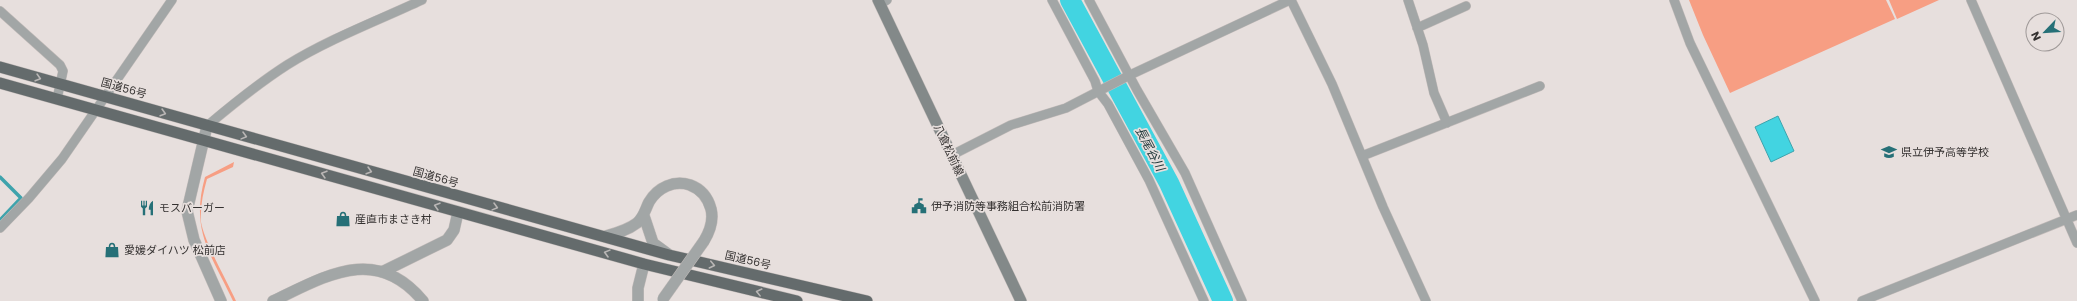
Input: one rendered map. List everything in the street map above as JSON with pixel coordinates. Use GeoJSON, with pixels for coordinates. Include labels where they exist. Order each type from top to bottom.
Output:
{"type":"FeatureCollection","features":[{"type":"Feature","properties":{"kind":"highway","name":"国道56号"},"geometry":{"type":"LineString","coordinates":[[0,67],[432,190],[606,236],[669,255],[867,301]]}},
{"type":"Feature","properties":{"kind":"highway"},"geometry":{"type":"LineString","coordinates":[[0,83],[644,264],[797,301]]}},
{"type":"Feature","properties":{"kind":"main road","name":"八倉松前線"},"geometry":{"type":"LineString","coordinates":[[882,1],[1020,301]]}},
{"type":"Feature","properties":{"kind":"main road"},"geometry":{"type":"LineString","coordinates":[[1012,301],[1013,283]]}},
{"type":"Feature","properties":{"kind":"street"},"geometry":{"type":"LineString","coordinates":[[0,228],[29,198],[62,159],[172,0]]}},
{"type":"Feature","properties":{"kind":"street"},"geometry":{"type":"LineString","coordinates":[[221,301],[194,240],[186,211],[207,126],[251,90],[288,65],[327,43],[422,0]]}},
{"type":"Feature","properties":{"kind":"street"},"geometry":{"type":"LineString","coordinates":[[1052,0],[1150,180],[1204,301]]}},
{"type":"Feature","properties":{"kind":"street"},"geometry":{"type":"LineString","coordinates":[[1089,0],[1128,76],[1185,173],[1242,301]]}},
{"type":"Feature","properties":{"kind":"street"},"geometry":{"type":"LineString","coordinates":[[952,155],[1010,125],[1066,108],[1128,76],[1291,0],[1332,84],[1426,301]]}},
{"type":"Feature","properties":{"kind":"street"},"geometry":{"type":"LineString","coordinates":[[1408,0],[1434,92],[1447,123]]}},
{"type":"Feature","properties":{"kind":"street"},"geometry":{"type":"LineString","coordinates":[[1674,0],[1690,43],[1815,301]]}},
{"type":"Feature","properties":{"kind":"street"},"geometry":{"type":"LineString","coordinates":[[1971,0],[2077,242]]}},
{"type":"Feature","properties":{"kind":"street"},"geometry":{"type":"LineString","coordinates":[[1417,28],[1466,6]]}},
{"type":"Feature","properties":{"kind":"street"},"geometry":{"type":"LineString","coordinates":[[0,11],[60,65],[63,71],[62,84],[57,99]]}},
{"type":"Feature","properties":{"kind":"street"},"geometry":{"type":"LineString","coordinates":[[1362,156],[1540,86]]}},
{"type":"Feature","properties":{"kind":"street"},"geometry":{"type":"LineString","coordinates":[[606,236],[631,226],[644,216],[654,194],[662,188],[682,183],[696,188],[707,198],[712,210],[712,224],[704,241],[663,300]]}},
{"type":"Feature","properties":{"kind":"street"},"geometry":{"type":"LineString","coordinates":[[382,272],[447,240],[454,230],[458,212]]}},
{"type":"Feature","properties":{"kind":"street"},"geometry":{"type":"LineString","coordinates":[[1862,301],[2077,215]]}},
{"type":"Feature","properties":{"kind":"street"},"geometry":{"type":"LineString","coordinates":[[644,216],[653,244],[669,255]]}},
{"type":"Feature","properties":{"kind":"street"},"geometry":{"type":"LineString","coordinates":[[638,301],[638,288],[644,264]]}},
{"type":"Feature","properties":{"kind":"street"},"geometry":{"type":"LineString","coordinates":[[273,301],[337,272],[351,269],[382,272],[406,284],[424,301]]}},
{"type":"Feature","properties":{"kind":"shaded area"},"geometry":{"type":"Polygon","coordinates":[[[1689,0],[1886,0],[1895,19],[1730,93],[1703,35],[1689,0]]]}},
{"type":"Feature","properties":{"kind":"shaded area"},"geometry":{"type":"Polygon","coordinates":[[[1889,0],[1939,0],[1897,19],[1889,0]]]}},
{"type":"Feature","properties":{"kind":"shaded area"},"geometry":{"type":"Polygon","coordinates":[[[234,162],[233,167],[207,179],[202,200],[201,222],[206,240],[236,301],[233,301],[205,242],[201,228],[200,213],[201,196],[205,177],[234,162]]]}},
{"type":"Feature","properties":{"kind":"water"},"geometry":{"type":"Polygon","coordinates":[[[1778,116],[1794,151],[1771,162],[1755,127],[1778,116]]]}},
{"type":"Feature","properties":{"kind":"waterway","name":"長尾谷川"},"geometry":{"type":"LineString","coordinates":[[1070,0],[1169,183],[1223,301]]}},
{"type":"Feature","properties":{"kind":"waterway"},"geometry":{"type":"LineString","coordinates":[[0,177],[21,198],[0,220]]}},
{"type":"Feature","properties":{"kind":"place","name":"県立伊予高等学校"},"geometry":{"type":"Point","coordinates":[1889,152]}},
{"type":"Feature","properties":{"kind":"place","name":"伊予消防等事務組合松前消防署"},"geometry":{"type":"Point","coordinates":[919,206]}},
{"type":"Feature","properties":{"kind":"place","name":"モスバーガー"},"geometry":{"type":"Point","coordinates":[147,208]}},
{"type":"Feature","properties":{"kind":"place","name":"産直市まさき村"},"geometry":{"type":"Point","coordinates":[343,219]}},
{"type":"Feature","properties":{"kind":"place","name":"愛媛ダイハツ 松前店"},"geometry":{"type":"Point","coordinates":[112,250]}}]}
